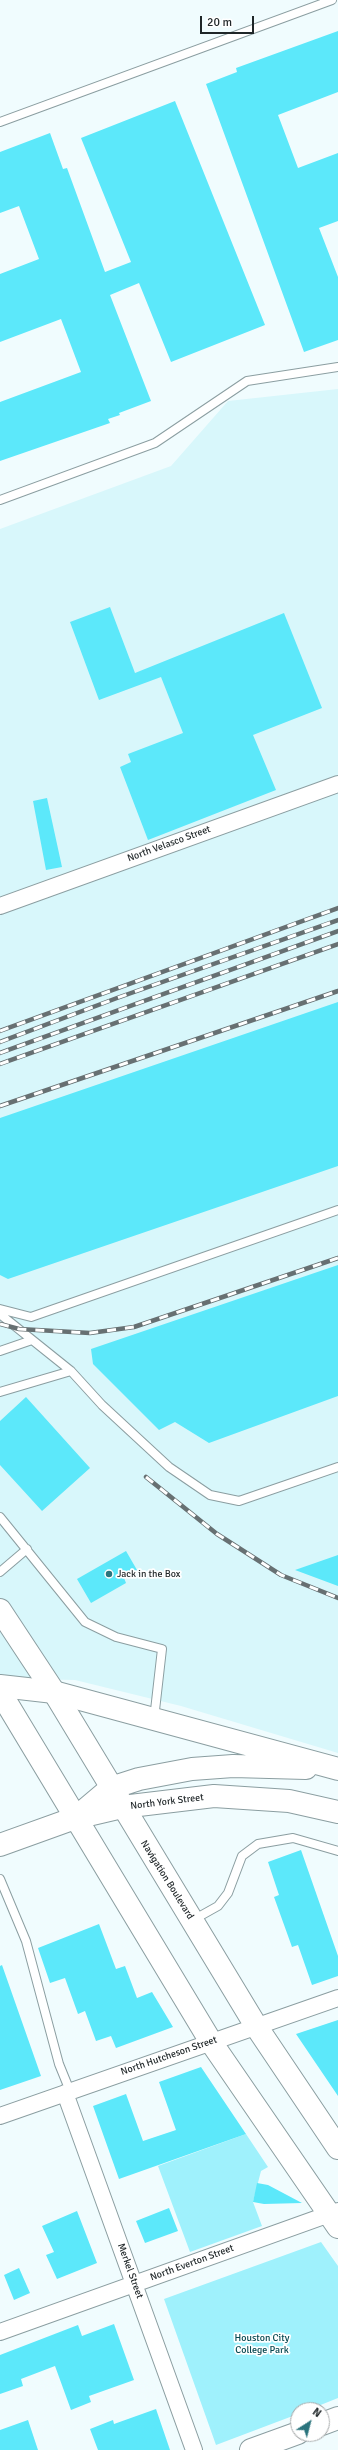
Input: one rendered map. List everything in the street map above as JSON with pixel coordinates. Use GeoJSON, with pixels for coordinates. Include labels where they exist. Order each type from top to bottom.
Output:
{"type":"FeatureCollection","features":[{"type":"Feature","properties":{"kind":"main road","name":"Navigation Boulevard"},"geometry":{"type":"LineString","coordinates":[[0,1610],[54,1692],[122,1807],[256,2026],[338,2148]]}},
{"type":"Feature","properties":{"kind":"main road"},"geometry":{"type":"LineString","coordinates":[[0,1686],[54,1692],[336,1766]]}},
{"type":"Feature","properties":{"kind":"main road"},"geometry":{"type":"LineString","coordinates":[[0,1692],[211,2042],[335,2217]]}},
{"type":"Feature","properties":{"kind":"main road"},"geometry":{"type":"LineString","coordinates":[[75,1818],[111,1788],[139,1779],[192,1769],[233,1766],[336,1766]]}},
{"type":"Feature","properties":{"kind":"main road"},"geometry":{"type":"LineString","coordinates":[[258,1799],[318,1794],[338,1798]]}},
{"type":"Feature","properties":{"kind":"main road","name":"North York Street"},"geometry":{"type":"LineString","coordinates":[[0,1845],[75,1818],[122,1807],[214,1796],[289,1801],[338,1812]]}},
{"type":"Feature","properties":{"kind":"main road"},"geometry":{"type":"LineString","coordinates":[[251,2450],[290,2436]]}},
{"type":"Feature","properties":{"kind":"street","name":"North Velasco Street"},"geometry":{"type":"LineString","coordinates":[[0,906],[338,784]]}},
{"type":"Feature","properties":{"kind":"street","name":"North Hutcheson Street"},"geometry":{"type":"LineString","coordinates":[[0,2116],[338,1998]]}},
{"type":"Feature","properties":{"kind":"street","name":"Merkel Street"},"geometry":{"type":"LineString","coordinates":[[67,2092],[194,2450]]}},
{"type":"Feature","properties":{"kind":"street","name":"North Everton Street"},"geometry":{"type":"LineString","coordinates":[[0,2332],[135,2284],[335,2217]]}},
{"type":"Feature","properties":{"kind":"lane"},"geometry":{"type":"LineString","coordinates":[[0,122],[332,0]]}},
{"type":"Feature","properties":{"kind":"lane"},"geometry":{"type":"LineString","coordinates":[[0,500],[155,443],[247,381],[338,367]]}},
{"type":"Feature","properties":{"kind":"lane"},"geometry":{"type":"LineString","coordinates":[[0,1309],[31,1317],[338,1210]]}},
{"type":"Feature","properties":{"kind":"lane"},"geometry":{"type":"LineString","coordinates":[[0,1314],[71,1371],[102,1405],[170,1467],[210,1495],[239,1501],[338,1467]]}},
{"type":"Feature","properties":{"kind":"lane"},"geometry":{"type":"LineString","coordinates":[[0,1351],[32,1340]]}},
{"type":"Feature","properties":{"kind":"lane"},"geometry":{"type":"LineString","coordinates":[[0,1392],[71,1371]]}},
{"type":"Feature","properties":{"kind":"lane"},"geometry":{"type":"LineString","coordinates":[[0,1517],[85,1622],[116,1637],[162,1649],[154,1719]]}},
{"type":"Feature","properties":{"kind":"lane"},"geometry":{"type":"LineString","coordinates":[[0,1572],[27,1549]]}},
{"type":"Feature","properties":{"kind":"lane"},"geometry":{"type":"LineString","coordinates":[[192,1921],[218,1906],[228,1893],[242,1856],[258,1844],[293,1838],[338,1851]]}},
{"type":"Feature","properties":{"kind":"lane"},"geometry":{"type":"LineString","coordinates":[[0,1879],[26,1940],[67,2092]]}},
{"type":"Feature","properties":{"kind":"shaded area"},"geometry":{"type":"Polygon","coordinates":[[[338,389],[338,1753],[181,1706],[75,1680],[27,1679],[0,1674],[0,529],[171,466],[228,401],[338,389]]]}},
{"type":"Feature","properties":{"kind":"green space"},"geometry":{"type":"Polygon","coordinates":[[[246,2134],[268,2167],[261,2171],[253,2202],[262,2226],[190,2252],[158,2166],[246,2134]]]}},
{"type":"Feature","properties":{"kind":"green space","name":"Houston City College Park"},"geometry":{"type":"Polygon","coordinates":[[[321,2242],[338,2266],[338,2398],[328,2402],[290,2402],[290,2417],[216,2445],[164,2299],[321,2242]]]}},
{"type":"Feature","properties":{"kind":"building"},"geometry":{"type":"Polygon","coordinates":[[[338,31],[338,92],[278,115],[298,168],[338,153],[338,221],[319,228],[338,277],[338,340],[304,352],[206,84],[237,72],[236,68],[338,31]]]}},
{"type":"Feature","properties":{"kind":"building"},"geometry":{"type":"Polygon","coordinates":[[[175,101],[265,325],[171,362],[139,283],[110,295],[151,401],[119,413],[120,415],[108,419],[110,423],[0,461],[0,402],[81,372],[61,319],[0,342],[0,274],[39,259],[19,206],[0,213],[0,152],[50,133],[63,169],[67,168],[105,272],[131,262],[81,138],[175,101]]]}},
{"type":"Feature","properties":{"kind":"building"},"geometry":{"type":"Polygon","coordinates":[[[110,607],[135,673],[284,613],[322,708],[253,735],[276,790],[148,840],[120,767],[131,762],[128,754],[183,733],[161,677],[99,700],[70,622],[110,607]]]}},
{"type":"Feature","properties":{"kind":"building"},"geometry":{"type":"Polygon","coordinates":[[[47,798],[62,867],[46,870],[33,801],[47,798]]]}},
{"type":"Feature","properties":{"kind":"building"},"geometry":{"type":"Polygon","coordinates":[[[338,1002],[338,1166],[8,1279],[0,1275],[0,1118],[338,1002]]]}},
{"type":"Feature","properties":{"kind":"building"},"geometry":{"type":"Polygon","coordinates":[[[338,1265],[338,1396],[209,1443],[175,1422],[159,1430],[93,1364],[91,1349],[338,1265]]]}},
{"type":"Feature","properties":{"kind":"building"},"geometry":{"type":"Polygon","coordinates":[[[26,1397],[90,1468],[42,1511],[0,1465],[0,1421],[26,1397]]]}},
{"type":"Feature","properties":{"kind":"building"},"geometry":{"type":"Polygon","coordinates":[[[126,1551],[137,1570],[124,1578],[126,1583],[91,1603],[77,1579],[126,1551]]]}},
{"type":"Feature","properties":{"kind":"building"},"geometry":{"type":"Polygon","coordinates":[[[338,1555],[338,1586],[295,1570],[338,1555]]]}},
{"type":"Feature","properties":{"kind":"building"},"geometry":{"type":"Polygon","coordinates":[[[301,1850],[338,1956],[338,1976],[312,1985],[298,1945],[292,1947],[274,1897],[279,1895],[268,1862],[301,1850]]]}},
{"type":"Feature","properties":{"kind":"building"},"geometry":{"type":"Polygon","coordinates":[[[99,1924],[116,1969],[125,1966],[137,1998],[152,1992],[173,2027],[116,2048],[111,2036],[96,2041],[85,2011],[78,2014],[65,1978],[50,1983],[38,1948],[99,1924]]]}},
{"type":"Feature","properties":{"kind":"building"},"geometry":{"type":"Polygon","coordinates":[[[2,1965],[41,2076],[0,2090],[0,1966],[2,1965]]]}},
{"type":"Feature","properties":{"kind":"building"},"geometry":{"type":"Polygon","coordinates":[[[338,2020],[338,2096],[296,2034],[338,2020]]]}},
{"type":"Feature","properties":{"kind":"building"},"geometry":{"type":"Polygon","coordinates":[[[201,2067],[246,2134],[119,2179],[93,2106],[126,2094],[143,2141],[176,2130],[159,2082],[201,2067]]]}},
{"type":"Feature","properties":{"kind":"building"},"geometry":{"type":"Polygon","coordinates":[[[257,2183],[268,2185],[302,2203],[264,2204],[253,2202],[257,2183]]]}},
{"type":"Feature","properties":{"kind":"building"},"geometry":{"type":"Polygon","coordinates":[[[169,2208],[178,2231],[145,2243],[136,2221],[169,2208]]]}},
{"type":"Feature","properties":{"kind":"building"},"geometry":{"type":"Polygon","coordinates":[[[77,2211],[97,2263],[57,2279],[46,2255],[54,2252],[42,2226],[77,2211]]]}},
{"type":"Feature","properties":{"kind":"building"},"geometry":{"type":"Polygon","coordinates":[[[19,2268],[30,2293],[14,2300],[4,2275],[19,2268]]]}},
{"type":"Feature","properties":{"kind":"building"},"geometry":{"type":"Polygon","coordinates":[[[114,2324],[134,2380],[89,2396],[91,2402],[71,2410],[55,2366],[21,2379],[23,2386],[0,2394],[0,2355],[78,2325],[82,2336],[114,2324]]]}},
{"type":"Feature","properties":{"kind":"building"},"geometry":{"type":"Polygon","coordinates":[[[156,2409],[170,2450],[98,2450],[90,2429],[113,2420],[114,2424],[156,2409]]]}},
{"type":"Feature","properties":{"kind":"building"},"geometry":{"type":"Polygon","coordinates":[[[28,2420],[38,2450],[0,2450],[0,2430],[28,2420]]]}},
{"type":"Feature","properties":{"kind":"railway"},"geometry":{"type":"LineString","coordinates":[[0,1031],[338,908]]}},
{"type":"Feature","properties":{"kind":"railway"},"geometry":{"type":"LineString","coordinates":[[0,1042],[117,998],[338,920]]}},
{"type":"Feature","properties":{"kind":"railway"},"geometry":{"type":"LineString","coordinates":[[0,1053],[338,931]]}},
{"type":"Feature","properties":{"kind":"railway"},"geometry":{"type":"LineString","coordinates":[[0,1064],[338,944]]}},
{"type":"Feature","properties":{"kind":"railway"},"geometry":{"type":"LineString","coordinates":[[0,1106],[338,991]]}},
{"type":"Feature","properties":{"kind":"railway"},"geometry":{"type":"LineString","coordinates":[[0,1324],[19,1329],[90,1333],[134,1327],[338,1258]]}},
{"type":"Feature","properties":{"kind":"railway"},"geometry":{"type":"LineString","coordinates":[[146,1477],[217,1534],[281,1575],[338,1598]]}},
{"type":"Feature","properties":{"kind":"place","name":"Jack in the Box"},"geometry":{"type":"Point","coordinates":[109,1574]}}]}
